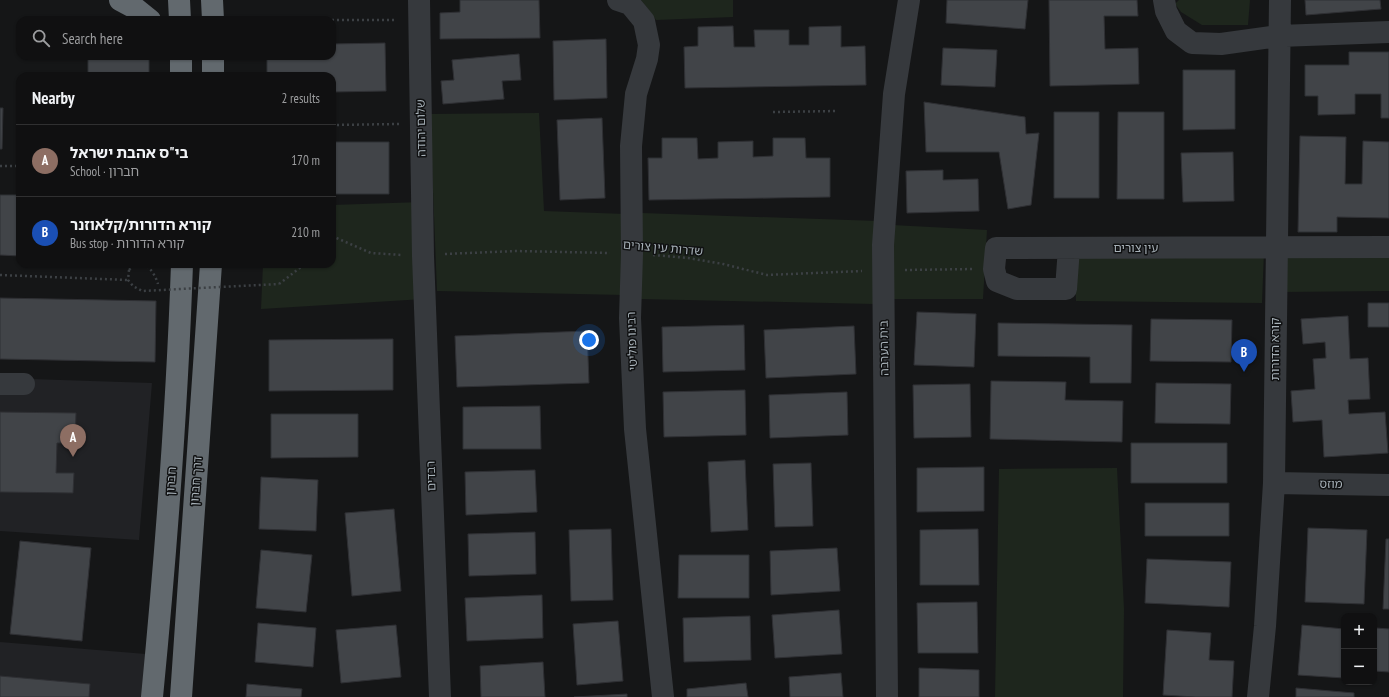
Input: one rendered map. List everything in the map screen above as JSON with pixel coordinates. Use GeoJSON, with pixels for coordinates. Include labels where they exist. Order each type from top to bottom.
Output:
{"type":"FeatureCollection","features":[{"type":"Feature","properties":{"kind":"highway"},"geometry":{"type":"LineString","coordinates":[[120,0],[135,8],[145,16]]}},
{"type":"Feature","properties":{"kind":"highway"},"geometry":{"type":"LineString","coordinates":[[179,0],[180,16]]}},
{"type":"Feature","properties":{"kind":"highway"},"geometry":{"type":"LineString","coordinates":[[212,0],[213,16]]}},
{"type":"Feature","properties":{"kind":"highway"},"geometry":{"type":"LineString","coordinates":[[213,60],[214,72]]}},
{"type":"Feature","properties":{"kind":"highway","name":"חברון"},"geometry":{"type":"LineString","coordinates":[[152,697],[167,534],[179,346],[182,268]]}},
{"type":"Feature","properties":{"kind":"highway","name":"דרך חברון"},"geometry":{"type":"LineString","coordinates":[[181,697],[211,268]]}},
{"type":"Feature","properties":{"kind":"street","name":"רבינו פוליטי"},"geometry":{"type":"LineString","coordinates":[[618,0],[630,4],[644,21],[649,45],[647,59],[636,94],[631,146],[632,254],[630,318],[635,429],[663,697]]}},
{"type":"Feature","properties":{"kind":"street","name":"בית הערבה"},"geometry":{"type":"LineString","coordinates":[[887,697],[883,246],[894,94],[909,0]]}},
{"type":"Feature","properties":{"kind":"street"},"geometry":{"type":"LineString","coordinates":[[1164,0],[1166,11],[1176,31],[1192,43],[1221,44],[1279,36],[1389,32]]}},
{"type":"Feature","properties":{"kind":"street","name":"קורא הדורות"},"geometry":{"type":"LineString","coordinates":[[1258,697],[1265,626],[1274,483],[1280,0]]}},
{"type":"Feature","properties":{"kind":"street","name":"שלום יהודה"},"geometry":{"type":"LineString","coordinates":[[419,10],[423,256]]}},
{"type":"Feature","properties":{"kind":"street","name":"עין צורים"},"geometry":{"type":"LineString","coordinates":[[995,259],[1069,248],[1389,247]]}},
{"type":"Feature","properties":{"kind":"street"},"geometry":{"type":"LineString","coordinates":[[995,259],[998,281],[1017,289],[1066,289],[1069,248]]}},
{"type":"Feature","properties":{"kind":"street","name":"רבדים"},"geometry":{"type":"LineString","coordinates":[[423,256],[440,697]]}},
{"type":"Feature","properties":{"kind":"street"},"geometry":{"type":"LineString","coordinates":[[0,384],[24,384]]}},
{"type":"Feature","properties":{"kind":"street","name":"מוזס"},"geometry":{"type":"LineString","coordinates":[[1274,483],[1389,485]]}},
{"type":"Feature","properties":{"kind":"path"},"geometry":{"type":"LineString","coordinates":[[336,20],[419,10]]}},
{"type":"Feature","properties":{"kind":"path"},"geometry":{"type":"LineString","coordinates":[[772,112],[838,111]]}},
{"type":"Feature","properties":{"kind":"path"},"geometry":{"type":"LineString","coordinates":[[336,125],[421,123]]}},
{"type":"Feature","properties":{"kind":"path"},"geometry":{"type":"LineString","coordinates":[[0,166],[16,166]]}},
{"type":"Feature","properties":{"kind":"path","name":"שדרות עין צורים"},"geometry":{"type":"LineString","coordinates":[[336,238],[371,253],[423,256],[516,251],[632,254],[688,258],[723,264],[767,275],[883,270],[995,259]]}},
{"type":"Feature","properties":{"kind":"path"},"geometry":{"type":"LineString","coordinates":[[129,270],[128,280],[133,286],[142,291],[279,284],[299,268]]}},
{"type":"Feature","properties":{"kind":"path"},"geometry":{"type":"LineString","coordinates":[[0,275],[128,280]]}},
{"type":"Feature","properties":{"kind":"shaded area"},"geometry":{"type":"Polygon","coordinates":[[[641,0],[733,0],[733,17],[656,20],[641,0]]]}},
{"type":"Feature","properties":{"kind":"shaded area"},"geometry":{"type":"Polygon","coordinates":[[[1179,0],[1250,0],[1248,25],[1202,25],[1181,12],[1175,4],[1179,0]]]}},
{"type":"Feature","properties":{"kind":"shaded area"},"geometry":{"type":"Polygon","coordinates":[[[539,113],[544,211],[625,214],[624,295],[437,291],[430,114],[539,113]]]}},
{"type":"Feature","properties":{"kind":"shaded area"},"geometry":{"type":"Polygon","coordinates":[[[422,202],[424,299],[261,309],[263,268],[336,268],[336,205],[422,202]]]}},
{"type":"Feature","properties":{"kind":"shaded area"},"geometry":{"type":"Polygon","coordinates":[[[642,213],[878,221],[874,304],[640,299],[642,213]]]}},
{"type":"Feature","properties":{"kind":"shaded area"},"geometry":{"type":"Polygon","coordinates":[[[892,225],[987,230],[983,299],[892,299],[892,225]]]}},
{"type":"Feature","properties":{"kind":"shaded area"},"geometry":{"type":"Polygon","coordinates":[[[1264,252],[1262,303],[1076,301],[1074,256],[1264,252]]]}},
{"type":"Feature","properties":{"kind":"shaded area"},"geometry":{"type":"Polygon","coordinates":[[[1283,252],[1389,252],[1389,291],[1281,292],[1283,252]]]}},
{"type":"Feature","properties":{"kind":"shaded area"},"geometry":{"type":"Polygon","coordinates":[[[0,378],[152,383],[139,540],[0,531],[0,378]]]}},
{"type":"Feature","properties":{"kind":"shaded area"},"geometry":{"type":"Polygon","coordinates":[[[1117,468],[1124,609],[1123,697],[995,697],[999,469],[1117,468]]]}},
{"type":"Feature","properties":{"kind":"shaded area"},"geometry":{"type":"Polygon","coordinates":[[[0,642],[146,654],[142,697],[0,697],[0,642]]]}},
{"type":"Feature","properties":{"kind":"building"},"geometry":{"type":"Polygon","coordinates":[[[460,0],[539,0],[540,38],[440,39],[440,13],[460,12],[460,0]]]}},
{"type":"Feature","properties":{"kind":"building"},"geometry":{"type":"Polygon","coordinates":[[[947,0],[1028,0],[1025,29],[946,23],[947,0]]]}},
{"type":"Feature","properties":{"kind":"building"},"geometry":{"type":"Polygon","coordinates":[[[1049,0],[1137,0],[1138,16],[1104,16],[1105,49],[1138,48],[1139,84],[1050,86],[1049,0]]]}},
{"type":"Feature","properties":{"kind":"building"},"geometry":{"type":"Polygon","coordinates":[[[1305,0],[1380,0],[1381,9],[1306,15],[1305,0]]]}},
{"type":"Feature","properties":{"kind":"building"},"geometry":{"type":"Polygon","coordinates":[[[733,26],[734,47],[755,47],[754,30],[789,30],[789,45],[809,45],[809,27],[841,26],[841,47],[865,46],[866,85],[685,88],[684,47],[698,46],[698,27],[733,26]]]}},
{"type":"Feature","properties":{"kind":"building"},"geometry":{"type":"Polygon","coordinates":[[[606,39],[607,98],[554,100],[553,41],[606,39]]]}},
{"type":"Feature","properties":{"kind":"building"},"geometry":{"type":"Polygon","coordinates":[[[385,43],[386,91],[336,92],[336,72],[267,72],[267,60],[336,60],[336,44],[385,43]]]}},
{"type":"Feature","properties":{"kind":"building"},"geometry":{"type":"Polygon","coordinates":[[[943,48],[997,50],[995,87],[941,85],[943,48]]]}},
{"type":"Feature","properties":{"kind":"building"},"geometry":{"type":"Polygon","coordinates":[[[1349,52],[1389,52],[1389,118],[1381,118],[1381,94],[1355,94],[1355,114],[1318,115],[1318,96],[1305,96],[1305,65],[1349,65],[1349,52]]]}},
{"type":"Feature","properties":{"kind":"building"},"geometry":{"type":"Polygon","coordinates":[[[519,54],[521,80],[502,81],[504,99],[443,104],[441,81],[454,80],[452,60],[519,54]]]}},
{"type":"Feature","properties":{"kind":"building"},"geometry":{"type":"Polygon","coordinates":[[[88,60],[149,60],[149,72],[88,72],[88,60]]]}},
{"type":"Feature","properties":{"kind":"building"},"geometry":{"type":"Polygon","coordinates":[[[1183,70],[1235,70],[1235,129],[1183,130],[1183,70]]]}},
{"type":"Feature","properties":{"kind":"building"},"geometry":{"type":"Polygon","coordinates":[[[924,102],[1025,117],[1026,134],[1039,133],[1031,205],[1008,209],[999,152],[926,152],[924,102]]]}},
{"type":"Feature","properties":{"kind":"building"},"geometry":{"type":"Polygon","coordinates":[[[0,108],[3,108],[2,149],[0,149],[0,108]]]}},
{"type":"Feature","properties":{"kind":"building"},"geometry":{"type":"Polygon","coordinates":[[[1054,112],[1099,112],[1099,198],[1054,198],[1054,112]]]}},
{"type":"Feature","properties":{"kind":"building"},"geometry":{"type":"Polygon","coordinates":[[[1118,112],[1164,112],[1164,199],[1117,199],[1118,112]]]}},
{"type":"Feature","properties":{"kind":"building"},"geometry":{"type":"Polygon","coordinates":[[[602,118],[605,198],[560,200],[557,120],[602,118]]]}},
{"type":"Feature","properties":{"kind":"building"},"geometry":{"type":"Polygon","coordinates":[[[1300,136],[1346,137],[1345,184],[1362,184],[1363,141],[1389,142],[1389,218],[1337,217],[1337,232],[1298,232],[1300,136]]]}},
{"type":"Feature","properties":{"kind":"building"},"geometry":{"type":"Polygon","coordinates":[[[662,138],[697,138],[698,159],[718,158],[718,142],[753,141],[753,157],[773,156],[773,138],[805,138],[806,158],[830,158],[830,197],[649,200],[648,158],[662,158],[662,138]]]}},
{"type":"Feature","properties":{"kind":"building"},"geometry":{"type":"Polygon","coordinates":[[[336,142],[389,142],[389,194],[336,194],[336,142]]]}},
{"type":"Feature","properties":{"kind":"building"},"geometry":{"type":"Polygon","coordinates":[[[1233,152],[1234,201],[1183,202],[1181,153],[1233,152]]]}},
{"type":"Feature","properties":{"kind":"building"},"geometry":{"type":"Polygon","coordinates":[[[943,170],[943,180],[978,179],[979,211],[907,213],[906,171],[943,170]]]}},
{"type":"Feature","properties":{"kind":"building"},"geometry":{"type":"Polygon","coordinates":[[[0,195],[16,195],[16,256],[0,255],[0,195]]]}},
{"type":"Feature","properties":{"kind":"building"},"geometry":{"type":"Polygon","coordinates":[[[0,298],[156,301],[155,362],[0,359],[0,298]]]}},
{"type":"Feature","properties":{"kind":"building"},"geometry":{"type":"Polygon","coordinates":[[[1368,303],[1389,303],[1389,327],[1368,327],[1368,303]]]}},
{"type":"Feature","properties":{"kind":"building"},"geometry":{"type":"Polygon","coordinates":[[[917,312],[976,314],[974,367],[914,365],[917,312]]]}},
{"type":"Feature","properties":{"kind":"building"},"geometry":{"type":"Polygon","coordinates":[[[1348,316],[1350,359],[1368,358],[1370,399],[1348,400],[1349,414],[1385,412],[1388,453],[1324,457],[1322,420],[1293,422],[1291,391],[1315,389],[1313,359],[1326,358],[1325,342],[1303,344],[1301,319],[1348,316]]]}},
{"type":"Feature","properties":{"kind":"building"},"geometry":{"type":"Polygon","coordinates":[[[1151,319],[1232,320],[1231,362],[1150,361],[1151,319]]]}},
{"type":"Feature","properties":{"kind":"building"},"geometry":{"type":"Polygon","coordinates":[[[998,323],[1132,325],[1131,383],[1090,383],[1090,357],[998,356],[998,323]]]}},
{"type":"Feature","properties":{"kind":"building"},"geometry":{"type":"Polygon","coordinates":[[[744,325],[745,370],[663,372],[662,327],[744,325]]]}},
{"type":"Feature","properties":{"kind":"building"},"geometry":{"type":"Polygon","coordinates":[[[854,326],[856,374],[766,378],[764,330],[854,326]]]}},
{"type":"Feature","properties":{"kind":"building"},"geometry":{"type":"Polygon","coordinates":[[[587,331],[589,383],[457,387],[455,336],[587,331]]]}},
{"type":"Feature","properties":{"kind":"building"},"geometry":{"type":"Polygon","coordinates":[[[393,339],[393,390],[269,391],[269,340],[393,339]]]}},
{"type":"Feature","properties":{"kind":"building"},"geometry":{"type":"Polygon","coordinates":[[[991,381],[1066,382],[1065,400],[1123,401],[1122,442],[990,439],[991,381]]]}},
{"type":"Feature","properties":{"kind":"building"},"geometry":{"type":"Polygon","coordinates":[[[1156,383],[1231,384],[1230,424],[1155,423],[1156,383]]]}},
{"type":"Feature","properties":{"kind":"building"},"geometry":{"type":"Polygon","coordinates":[[[970,384],[971,437],[914,438],[913,385],[970,384]]]}},
{"type":"Feature","properties":{"kind":"building"},"geometry":{"type":"Polygon","coordinates":[[[745,390],[746,435],[664,437],[663,392],[745,390]]]}},
{"type":"Feature","properties":{"kind":"building"},"geometry":{"type":"Polygon","coordinates":[[[847,392],[848,435],[770,438],[769,395],[847,392]]]}},
{"type":"Feature","properties":{"kind":"building"},"geometry":{"type":"Polygon","coordinates":[[[540,406],[541,449],[463,449],[463,407],[540,406]]]}},
{"type":"Feature","properties":{"kind":"building"},"geometry":{"type":"Polygon","coordinates":[[[0,412],[76,413],[75,443],[57,443],[56,473],[74,473],[73,493],[0,492],[0,412]]]}},
{"type":"Feature","properties":{"kind":"building"},"geometry":{"type":"Polygon","coordinates":[[[271,414],[358,414],[358,457],[271,458],[271,414]]]}},
{"type":"Feature","properties":{"kind":"building"},"geometry":{"type":"Polygon","coordinates":[[[1131,443],[1227,443],[1227,483],[1131,483],[1131,443]]]}},
{"type":"Feature","properties":{"kind":"building"},"geometry":{"type":"Polygon","coordinates":[[[745,460],[748,530],[711,532],[708,462],[745,460]]]}},
{"type":"Feature","properties":{"kind":"building"},"geometry":{"type":"Polygon","coordinates":[[[811,463],[813,526],[775,527],[773,464],[811,463]]]}},
{"type":"Feature","properties":{"kind":"building"},"geometry":{"type":"Polygon","coordinates":[[[984,467],[984,511],[917,512],[917,468],[984,467]]]}},
{"type":"Feature","properties":{"kind":"building"},"geometry":{"type":"Polygon","coordinates":[[[535,470],[537,512],[466,515],[465,472],[535,470]]]}},
{"type":"Feature","properties":{"kind":"building"},"geometry":{"type":"Polygon","coordinates":[[[261,477],[318,480],[316,531],[259,529],[261,477]]]}},
{"type":"Feature","properties":{"kind":"building"},"geometry":{"type":"Polygon","coordinates":[[[1145,503],[1229,503],[1229,536],[1145,536],[1145,503]]]}},
{"type":"Feature","properties":{"kind":"building"},"geometry":{"type":"Polygon","coordinates":[[[394,509],[401,591],[352,596],[345,513],[394,509]]]}},
{"type":"Feature","properties":{"kind":"building"},"geometry":{"type":"Polygon","coordinates":[[[1308,528],[1367,530],[1364,604],[1305,602],[1308,528]]]}},
{"type":"Feature","properties":{"kind":"building"},"geometry":{"type":"Polygon","coordinates":[[[611,529],[613,600],[571,601],[569,530],[611,529]]]}},
{"type":"Feature","properties":{"kind":"building"},"geometry":{"type":"Polygon","coordinates":[[[978,529],[979,585],[920,585],[920,530],[978,529]]]}},
{"type":"Feature","properties":{"kind":"building"},"geometry":{"type":"Polygon","coordinates":[[[535,532],[536,574],[469,576],[468,534],[535,532]]]}},
{"type":"Feature","properties":{"kind":"building"},"geometry":{"type":"Polygon","coordinates":[[[1386,539],[1389,539],[1389,609],[1383,609],[1386,539]]]}},
{"type":"Feature","properties":{"kind":"building"},"geometry":{"type":"Polygon","coordinates":[[[20,541],[91,548],[82,641],[10,634],[20,541]]]}},
{"type":"Feature","properties":{"kind":"building"},"geometry":{"type":"Polygon","coordinates":[[[837,548],[840,591],[771,595],[770,551],[837,548]]]}},
{"type":"Feature","properties":{"kind":"building"},"geometry":{"type":"Polygon","coordinates":[[[261,550],[312,555],[306,612],[256,608],[261,550]]]}},
{"type":"Feature","properties":{"kind":"building"},"geometry":{"type":"Polygon","coordinates":[[[679,555],[749,555],[749,598],[678,598],[679,555]]]}},
{"type":"Feature","properties":{"kind":"building"},"geometry":{"type":"Polygon","coordinates":[[[1147,559],[1231,562],[1229,607],[1145,603],[1147,559]]]}},
{"type":"Feature","properties":{"kind":"building"},"geometry":{"type":"Polygon","coordinates":[[[542,595],[543,638],[467,641],[465,598],[542,595]]]}},
{"type":"Feature","properties":{"kind":"building"},"geometry":{"type":"Polygon","coordinates":[[[977,602],[978,653],[918,653],[917,603],[977,602]]]}},
{"type":"Feature","properties":{"kind":"building"},"geometry":{"type":"Polygon","coordinates":[[[839,610],[842,654],[775,658],[772,615],[839,610]]]}},
{"type":"Feature","properties":{"kind":"building"},"geometry":{"type":"Polygon","coordinates":[[[750,616],[751,660],[684,662],[683,618],[750,616]]]}},
{"type":"Feature","properties":{"kind":"building"},"geometry":{"type":"Polygon","coordinates":[[[618,621],[623,681],[577,685],[573,624],[618,621]]]}},
{"type":"Feature","properties":{"kind":"building"},"geometry":{"type":"Polygon","coordinates":[[[258,623],[316,628],[313,667],[255,662],[258,623]]]}},
{"type":"Feature","properties":{"kind":"building"},"geometry":{"type":"Polygon","coordinates":[[[396,625],[401,677],[341,683],[336,630],[396,625]]]}},
{"type":"Feature","properties":{"kind":"building"},"geometry":{"type":"Polygon","coordinates":[[[1302,625],[1341,629],[1341,678],[1298,675],[1302,625]]]}},
{"type":"Feature","properties":{"kind":"building"},"geometry":{"type":"Polygon","coordinates":[[[1377,628],[1389,629],[1389,672],[1377,671],[1377,628]]]}},
{"type":"Feature","properties":{"kind":"building"},"geometry":{"type":"Polygon","coordinates":[[[1167,630],[1211,633],[1209,660],[1234,661],[1232,697],[1163,695],[1167,630]]]}},
{"type":"Feature","properties":{"kind":"building"},"geometry":{"type":"Polygon","coordinates":[[[543,662],[545,697],[481,697],[480,666],[543,662]]]}},
{"type":"Feature","properties":{"kind":"building"},"geometry":{"type":"Polygon","coordinates":[[[919,668],[979,670],[979,697],[919,697],[919,668]]]}},
{"type":"Feature","properties":{"kind":"building"},"geometry":{"type":"Polygon","coordinates":[[[841,673],[843,697],[790,697],[789,677],[841,673]]]}},
{"type":"Feature","properties":{"kind":"building"},"geometry":{"type":"Polygon","coordinates":[[[0,676],[90,684],[89,697],[0,697],[0,676]]]}},
{"type":"Feature","properties":{"kind":"building"},"geometry":{"type":"Polygon","coordinates":[[[746,683],[748,697],[687,697],[687,689],[746,683]]]}},
{"type":"Feature","properties":{"kind":"building"},"geometry":{"type":"Polygon","coordinates":[[[247,684],[302,689],[301,697],[246,697],[247,684]]]}},
{"type":"Feature","properties":{"kind":"building"},"geometry":{"type":"Polygon","coordinates":[[[1296,688],[1354,693],[1354,697],[1296,697],[1296,688]]]}},
{"type":"Feature","properties":{"kind":"building"},"geometry":{"type":"Polygon","coordinates":[[[627,694],[627,697],[574,697],[627,694]]]}},
{"type":"Feature","properties":{"kind":"place","name":"קורא הדורות/קלאוזנר"},"geometry":{"type":"Point","coordinates":[1244,372]}},
{"type":"Feature","properties":{"kind":"place","name":"בי\"ס אהבת ישראל"},"geometry":{"type":"Point","coordinates":[73,457]}}]}
